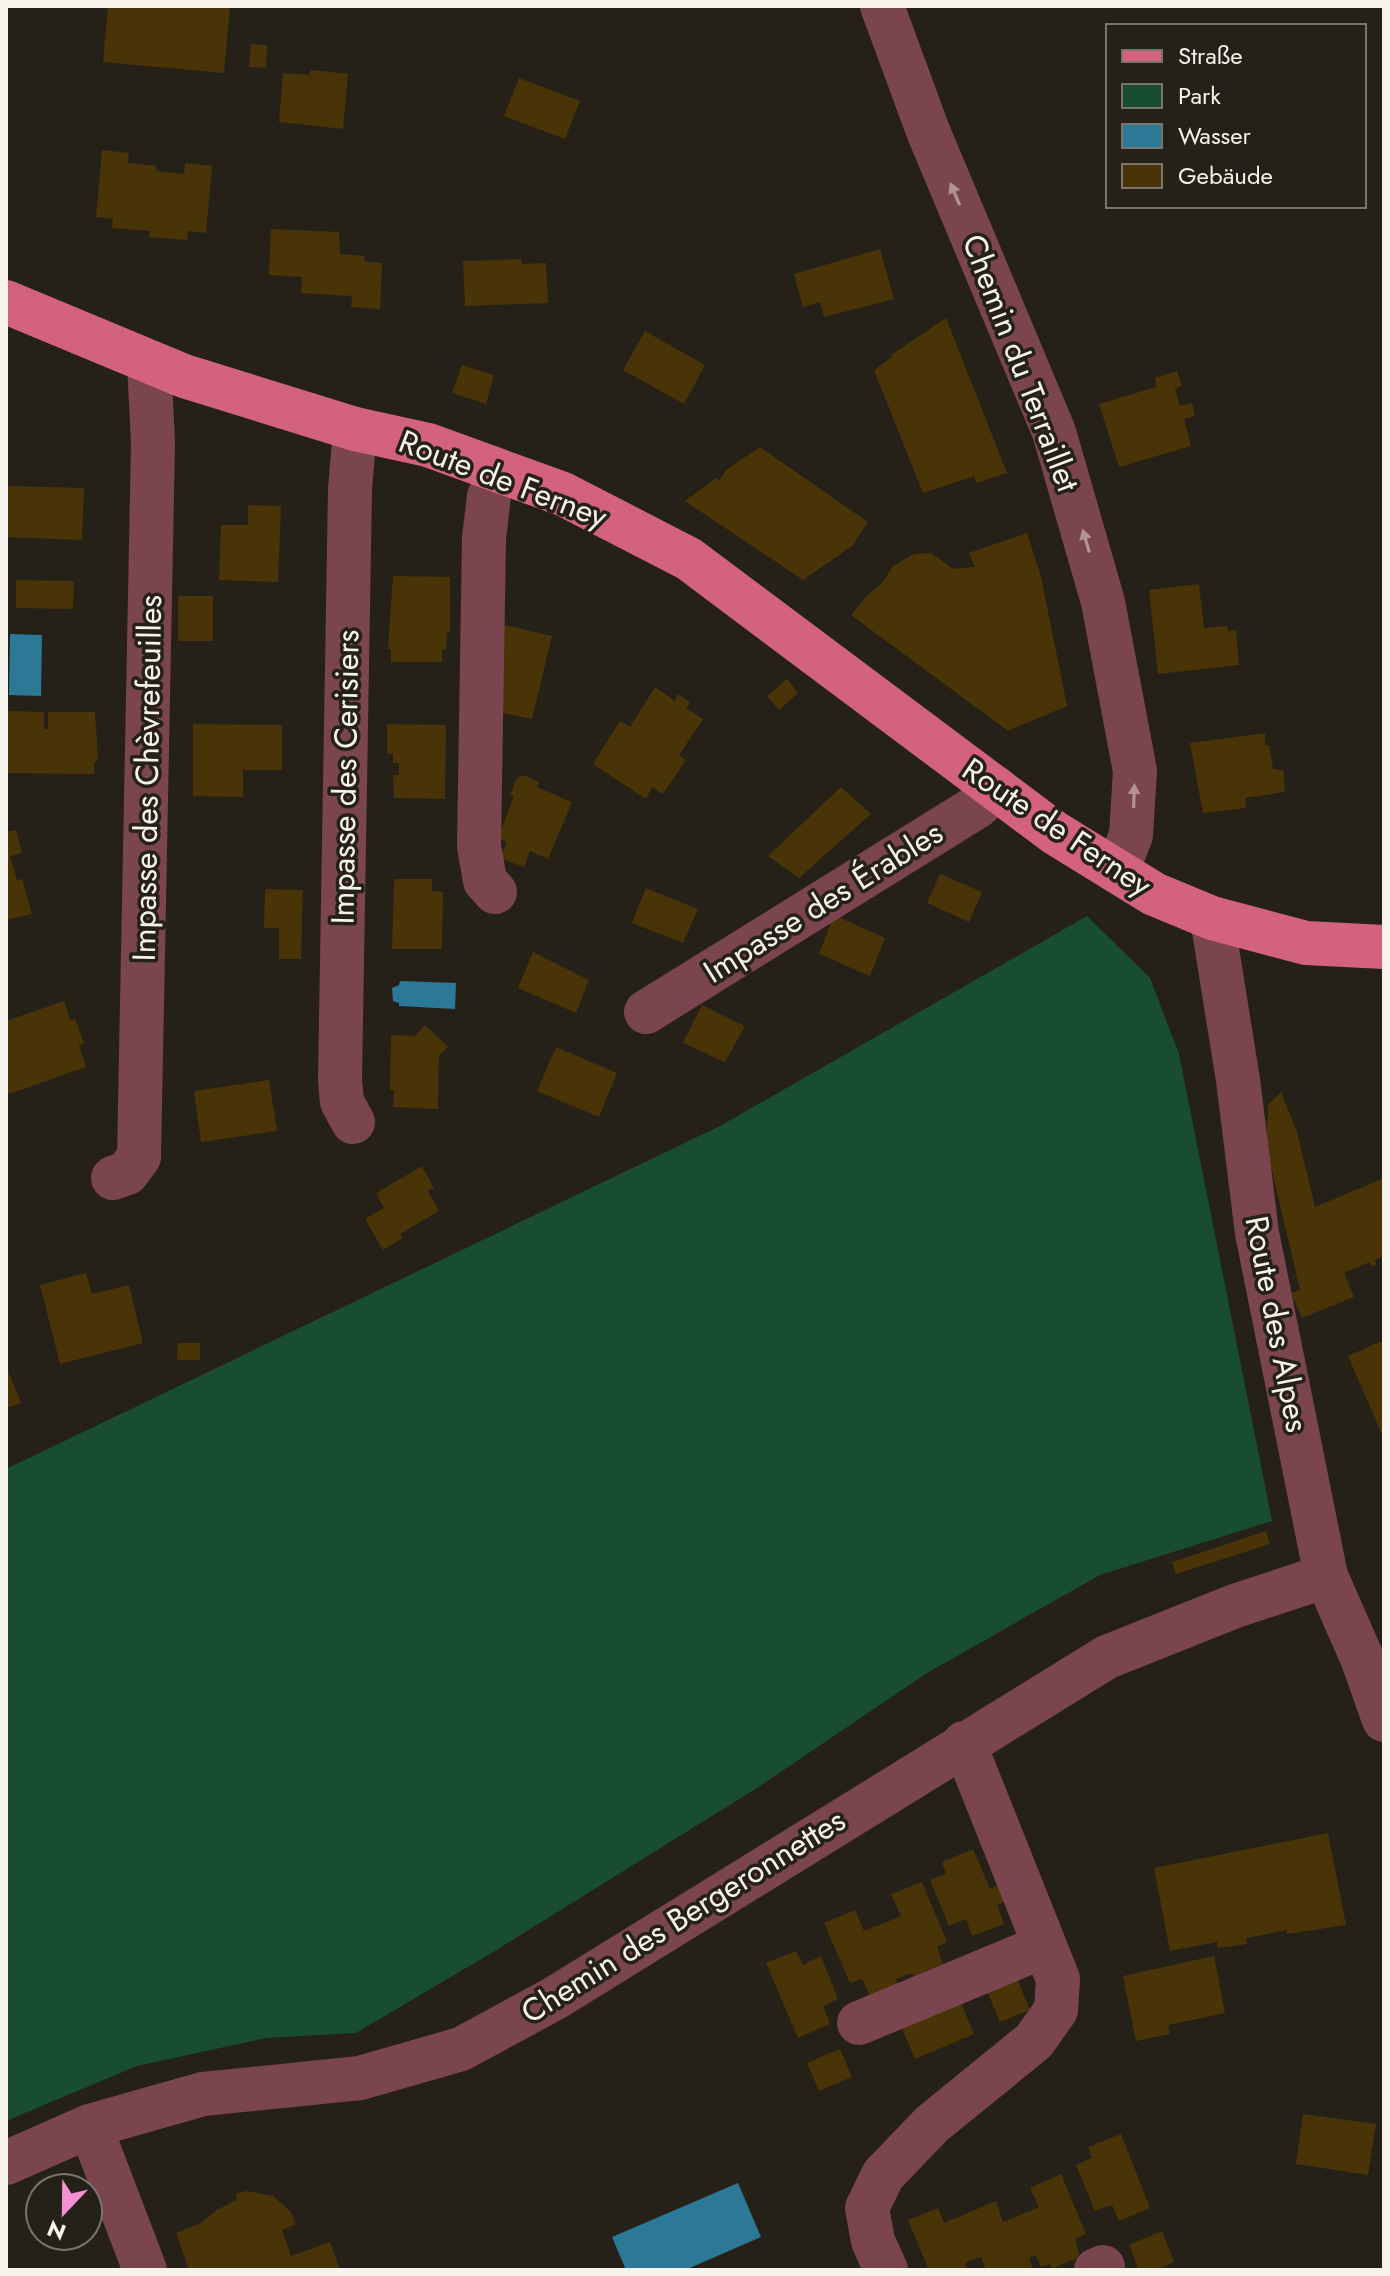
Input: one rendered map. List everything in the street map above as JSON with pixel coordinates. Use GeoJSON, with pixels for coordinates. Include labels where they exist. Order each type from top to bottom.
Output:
{"type":"FeatureCollection","features":[{"type":"Feature","properties":{"kind":"main road","name":"Route de Ferney"},"geometry":{"type":"LineString","coordinates":[[6,302],[149,364],[340,424],[428,445],[563,494],[689,559],[1055,833],[1154,894],[1212,918],[1306,943],[1384,947]]}},
{"type":"Feature","properties":{"kind":"main road","name":"Route de Ferney"},"geometry":{"type":"LineString","coordinates":[[340,424],[489,496],[688,578],[767,618]]}},
{"type":"Feature","properties":{"kind":"street","name":"Chemin du Terraillet"},"geometry":{"type":"LineString","coordinates":[[882,6],[928,131],[1054,432],[1103,602],[1135,771],[1131,835],[1117,871]]}},
{"type":"Feature","properties":{"kind":"street","name":"Impasse des Chèvrefeuilles"},"geometry":{"type":"LineString","coordinates":[[113,1178],[127,1173],[139,1157],[153,442],[149,364]]}},
{"type":"Feature","properties":{"kind":"street"},"geometry":{"type":"LineString","coordinates":[[318,996],[340,424]]}},
{"type":"Feature","properties":{"kind":"street","name":"Impasse des Cerisiers"},"geometry":{"type":"LineString","coordinates":[[340,424],[349,505],[340,1080],[342,1102],[353,1122]]}},
{"type":"Feature","properties":{"kind":"street"},"geometry":{"type":"LineString","coordinates":[[489,496],[484,538],[479,846],[485,881],[495,892]]}},
{"type":"Feature","properties":{"kind":"street","name":"Impasse des Érables"},"geometry":{"type":"LineString","coordinates":[[646,1012],[978,806],[996,788]]}},
{"type":"Feature","properties":{"kind":"street","name":"Route des Alpes"},"geometry":{"type":"LineString","coordinates":[[1212,918],[1238,1080],[1257,1233],[1326,1576],[1362,1658],[1384,1720]]}},
{"type":"Feature","properties":{"kind":"street","name":"Chemin des Bergeronnettes"},"geometry":{"type":"LineString","coordinates":[[6,2163],[90,2126],[203,2094],[360,2078],[461,2049],[555,1998],[1107,1657],[1235,1606],[1326,1576]]}},
{"type":"Feature","properties":{"kind":"street"},"geometry":{"type":"LineString","coordinates":[[886,2270],[873,2241],[867,2208],[883,2175],[932,2124],[1034,2041],[1056,2010],[1058,1979],[964,1743]]}},
{"type":"Feature","properties":{"kind":"street"},"geometry":{"type":"LineString","coordinates":[[859,2023],[1044,1946]]}},
{"type":"Feature","properties":{"kind":"street"},"geometry":{"type":"LineString","coordinates":[[90,2126],[145,2270]]}},
{"type":"Feature","properties":{"kind":"green space"},"geometry":{"type":"Polygon","coordinates":[[[1087,916],[1150,978],[1179,1054],[1272,1521],[1100,1575],[927,1673],[757,1788],[356,2033],[266,2038],[137,2066],[6,2121],[6,1469],[720,1126],[1087,916]]]}},
{"type":"Feature","properties":{"kind":"water"},"geometry":{"type":"Polygon","coordinates":[[[10,634],[42,635],[41,696],[9,695],[10,634]]]}},
{"type":"Feature","properties":{"kind":"water"},"geometry":{"type":"Polygon","coordinates":[[[400,981],[456,983],[455,1009],[399,1006],[393,1001],[392,988],[400,981]]]}},
{"type":"Feature","properties":{"kind":"water"},"geometry":{"type":"Polygon","coordinates":[[[738,2183],[761,2237],[685,2270],[626,2270],[612,2237],[738,2183]]]}},
{"type":"Feature","properties":{"kind":"building"},"geometry":{"type":"Polygon","coordinates":[[[108,6],[230,6],[224,73],[103,62],[108,6]]]}},
{"type":"Feature","properties":{"kind":"building"},"geometry":{"type":"Polygon","coordinates":[[[251,44],[267,45],[266,68],[249,67],[251,44]]]}},
{"type":"Feature","properties":{"kind":"building"},"geometry":{"type":"Polygon","coordinates":[[[311,70],[348,74],[343,129],[279,122],[283,73],[309,75],[311,70]]]}},
{"type":"Feature","properties":{"kind":"building"},"geometry":{"type":"Polygon","coordinates":[[[519,78],[580,101],[565,139],[504,116],[519,78]]]}},
{"type":"Feature","properties":{"kind":"building"},"geometry":{"type":"Polygon","coordinates":[[[102,150],[129,153],[128,163],[157,166],[156,171],[184,174],[185,163],[212,166],[206,233],[188,231],[187,240],[149,237],[150,231],[112,228],[113,219],[96,217],[102,150]]]}},
{"type":"Feature","properties":{"kind":"building"},"geometry":{"type":"Polygon","coordinates":[[[271,229],[339,232],[340,254],[364,256],[365,262],[382,263],[380,309],[351,307],[352,296],[301,293],[302,277],[269,275],[271,229]]]}},
{"type":"Feature","properties":{"kind":"building"},"geometry":{"type":"Polygon","coordinates":[[[880,249],[894,299],[824,317],[820,302],[803,307],[794,274],[880,249]]]}},
{"type":"Feature","properties":{"kind":"building"},"geometry":{"type":"Polygon","coordinates":[[[521,259],[522,264],[546,263],[548,303],[465,306],[463,261],[521,259]]]}},
{"type":"Feature","properties":{"kind":"building"},"geometry":{"type":"Polygon","coordinates":[[[946,318],[1007,473],[976,483],[974,476],[923,493],[874,370],[946,318]]]}},
{"type":"Feature","properties":{"kind":"building"},"geometry":{"type":"Polygon","coordinates":[[[645,331],[705,365],[684,404],[623,370],[645,331]]]}},
{"type":"Feature","properties":{"kind":"building"},"geometry":{"type":"Polygon","coordinates":[[[462,365],[494,375],[486,404],[452,393],[462,365]]]}},
{"type":"Feature","properties":{"kind":"building"},"geometry":{"type":"Polygon","coordinates":[[[1177,371],[1182,386],[1175,389],[1180,406],[1192,403],[1195,416],[1184,419],[1191,446],[1119,467],[1099,404],[1156,387],[1155,378],[1177,371]]]}},
{"type":"Feature","properties":{"kind":"building"},"geometry":{"type":"Polygon","coordinates":[[[760,447],[868,522],[852,546],[803,580],[685,501],[716,478],[719,481],[726,470],[760,447]]]}},
{"type":"Feature","properties":{"kind":"building"},"geometry":{"type":"Polygon","coordinates":[[[6,486],[84,488],[82,540],[6,537],[6,486]]]}},
{"type":"Feature","properties":{"kind":"building"},"geometry":{"type":"Polygon","coordinates":[[[248,505],[281,506],[278,582],[219,580],[221,525],[248,525],[248,505]]]}},
{"type":"Feature","properties":{"kind":"building"},"geometry":{"type":"Polygon","coordinates":[[[1027,533],[1041,577],[1067,706],[1008,731],[851,615],[883,582],[893,566],[914,554],[931,553],[953,569],[975,567],[969,553],[1027,533]]]}},
{"type":"Feature","properties":{"kind":"building"},"geometry":{"type":"Polygon","coordinates":[[[393,576],[450,577],[450,632],[447,633],[446,650],[442,649],[442,662],[391,662],[391,649],[388,649],[393,576]]]}},
{"type":"Feature","properties":{"kind":"building"},"geometry":{"type":"Polygon","coordinates":[[[16,580],[74,581],[73,609],[16,608],[16,580]]]}},
{"type":"Feature","properties":{"kind":"building"},"geometry":{"type":"Polygon","coordinates":[[[1199,584],[1204,628],[1227,626],[1228,631],[1236,630],[1239,665],[1158,674],[1149,590],[1199,584]]]}},
{"type":"Feature","properties":{"kind":"building"},"geometry":{"type":"Polygon","coordinates":[[[178,596],[213,596],[213,641],[178,641],[178,596]]]}},
{"type":"Feature","properties":{"kind":"building"},"geometry":{"type":"Polygon","coordinates":[[[505,625],[552,636],[532,719],[498,712],[495,663],[505,625]]]}},
{"type":"Feature","properties":{"kind":"building"},"geometry":{"type":"Polygon","coordinates":[[[787,679],[798,693],[779,710],[767,696],[787,679]]]}},
{"type":"Feature","properties":{"kind":"building"},"geometry":{"type":"Polygon","coordinates":[[[655,687],[675,701],[677,694],[690,702],[686,708],[703,719],[679,755],[686,760],[663,794],[652,787],[646,799],[593,764],[620,721],[630,727],[655,687]]]}},
{"type":"Feature","properties":{"kind":"building"},"geometry":{"type":"Polygon","coordinates":[[[6,711],[44,712],[44,729],[48,729],[48,712],[95,712],[98,759],[94,763],[94,774],[6,773],[6,711]]]}},
{"type":"Feature","properties":{"kind":"building"},"geometry":{"type":"Polygon","coordinates":[[[193,724],[282,725],[282,770],[243,770],[243,797],[193,796],[193,724]]]}},
{"type":"Feature","properties":{"kind":"building"},"geometry":{"type":"Polygon","coordinates":[[[387,724],[446,725],[445,799],[394,798],[393,775],[399,775],[399,763],[393,763],[393,754],[387,754],[387,724]]]}},
{"type":"Feature","properties":{"kind":"building"},"geometry":{"type":"Polygon","coordinates":[[[1265,733],[1265,745],[1269,745],[1273,769],[1283,770],[1285,792],[1245,798],[1246,808],[1203,813],[1190,743],[1265,733]]]}},
{"type":"Feature","properties":{"kind":"building"},"geometry":{"type":"Polygon","coordinates":[[[523,775],[539,782],[537,787],[572,802],[548,859],[530,851],[524,867],[500,858],[507,842],[498,838],[514,796],[510,795],[517,778],[523,775]]]}},
{"type":"Feature","properties":{"kind":"building"},"geometry":{"type":"Polygon","coordinates":[[[841,787],[871,814],[799,878],[768,856],[841,787]]]}},
{"type":"Feature","properties":{"kind":"building"},"geometry":{"type":"Polygon","coordinates":[[[16,830],[22,853],[10,856],[17,880],[22,879],[32,914],[6,920],[6,832],[16,830]]]}},
{"type":"Feature","properties":{"kind":"building"},"geometry":{"type":"Polygon","coordinates":[[[940,874],[982,892],[969,922],[927,903],[940,874]]]}},
{"type":"Feature","properties":{"kind":"building"},"geometry":{"type":"Polygon","coordinates":[[[394,879],[432,879],[432,891],[443,892],[442,949],[392,949],[394,879]]]}},
{"type":"Feature","properties":{"kind":"building"},"geometry":{"type":"Polygon","coordinates":[[[646,888],[698,909],[683,943],[632,923],[646,888]]]}},
{"type":"Feature","properties":{"kind":"building"},"geometry":{"type":"Polygon","coordinates":[[[265,889],[303,890],[301,959],[279,959],[279,928],[264,928],[265,889]]]}},
{"type":"Feature","properties":{"kind":"building"},"geometry":{"type":"Polygon","coordinates":[[[834,915],[885,938],[870,976],[819,954],[834,915]]]}},
{"type":"Feature","properties":{"kind":"building"},"geometry":{"type":"Polygon","coordinates":[[[533,952],[589,980],[576,1013],[518,988],[533,952]]]}},
{"type":"Feature","properties":{"kind":"building"},"geometry":{"type":"Polygon","coordinates":[[[64,1001],[70,1020],[75,1019],[84,1043],[79,1045],[86,1067],[9,1094],[6,1086],[6,1021],[64,1001]]]}},
{"type":"Feature","properties":{"kind":"building"},"geometry":{"type":"Polygon","coordinates":[[[702,1005],[745,1026],[725,1062],[683,1043],[702,1005]]]}},
{"type":"Feature","properties":{"kind":"building"},"geometry":{"type":"Polygon","coordinates":[[[425,1025],[448,1047],[439,1055],[438,1109],[393,1107],[394,1090],[390,1090],[391,1035],[415,1036],[425,1025]]]}},
{"type":"Feature","properties":{"kind":"building"},"geometry":{"type":"Polygon","coordinates":[[[556,1047],[617,1073],[599,1117],[537,1091],[556,1047]]]}},
{"type":"Feature","properties":{"kind":"building"},"geometry":{"type":"Polygon","coordinates":[[[269,1080],[277,1131],[201,1142],[194,1091],[269,1080]]]}},
{"type":"Feature","properties":{"kind":"building"},"geometry":{"type":"Polygon","coordinates":[[[1281,1092],[1297,1132],[1315,1207],[1384,1178],[1384,1256],[1375,1260],[1376,1265],[1371,1267],[1370,1262],[1344,1273],[1354,1297],[1302,1318],[1291,1293],[1300,1290],[1266,1145],[1268,1105],[1281,1092]]]}},
{"type":"Feature","properties":{"kind":"building"},"geometry":{"type":"Polygon","coordinates":[[[422,1166],[434,1188],[428,1191],[439,1211],[400,1234],[403,1238],[383,1250],[365,1219],[384,1208],[376,1193],[422,1166]]]}},
{"type":"Feature","properties":{"kind":"building"},"geometry":{"type":"Polygon","coordinates":[[[86,1273],[92,1294],[129,1285],[143,1343],[60,1364],[40,1285],[86,1273]]]}},
{"type":"Feature","properties":{"kind":"building"},"geometry":{"type":"Polygon","coordinates":[[[1384,1340],[1384,1439],[1348,1356],[1384,1340]]]}},
{"type":"Feature","properties":{"kind":"building"},"geometry":{"type":"Polygon","coordinates":[[[178,1343],[200,1343],[200,1360],[177,1360],[178,1343]]]}},
{"type":"Feature","properties":{"kind":"building"},"geometry":{"type":"Polygon","coordinates":[[[6,1366],[21,1403],[6,1408],[6,1366]]]}},
{"type":"Feature","properties":{"kind":"building"},"geometry":{"type":"Polygon","coordinates":[[[1266,1531],[1270,1544],[1176,1574],[1172,1562],[1266,1531]]]}},
{"type":"Feature","properties":{"kind":"building"},"geometry":{"type":"Polygon","coordinates":[[[1328,1833],[1346,1925],[1287,1934],[1287,1930],[1246,1938],[1247,1944],[1218,1948],[1217,1942],[1170,1951],[1154,1868],[1328,1833]]]}},
{"type":"Feature","properties":{"kind":"building"},"geometry":{"type":"Polygon","coordinates":[[[973,1849],[990,1889],[999,1885],[1006,1901],[997,1905],[1004,1924],[972,1936],[966,1919],[949,1926],[930,1880],[946,1874],[942,1862],[973,1849]]]}},
{"type":"Feature","properties":{"kind":"building"},"geometry":{"type":"Polygon","coordinates":[[[922,1882],[947,1942],[937,1947],[943,1964],[914,1976],[912,1973],[896,1979],[898,1985],[870,1996],[862,1979],[850,1983],[824,1923],[855,1910],[864,1931],[882,1924],[901,1916],[891,1894],[922,1882]]]}},
{"type":"Feature","properties":{"kind":"building"},"geometry":{"type":"Polygon","coordinates":[[[796,1951],[803,1965],[821,1956],[838,1999],[823,2006],[830,2024],[798,2038],[766,1963],[796,1951]]]}},
{"type":"Feature","properties":{"kind":"building"},"geometry":{"type":"Polygon","coordinates":[[[1214,1956],[1225,2013],[1168,2025],[1170,2034],[1136,2041],[1123,1976],[1214,1956]]]}},
{"type":"Feature","properties":{"kind":"building"},"geometry":{"type":"Polygon","coordinates":[[[1016,1976],[1030,2010],[1000,2022],[987,1991],[1016,1976]]]}},
{"type":"Feature","properties":{"kind":"building"},"geometry":{"type":"Polygon","coordinates":[[[960,2001],[974,2034],[915,2059],[901,2026],[960,2001]]]}},
{"type":"Feature","properties":{"kind":"building"},"geometry":{"type":"Polygon","coordinates":[[[840,2049],[852,2077],[819,2091],[807,2063],[840,2049]]]}},
{"type":"Feature","properties":{"kind":"building"},"geometry":{"type":"Polygon","coordinates":[[[1303,2114],[1376,2124],[1368,2175],[1296,2164],[1303,2114]]]}},
{"type":"Feature","properties":{"kind":"building"},"geometry":{"type":"Polygon","coordinates":[[[1121,2134],[1150,2208],[1119,2221],[1112,2205],[1095,2211],[1076,2165],[1092,2158],[1088,2147],[1121,2134]]]}},
{"type":"Feature","properties":{"kind":"building"},"geometry":{"type":"Polygon","coordinates":[[[1061,2174],[1086,2234],[1075,2239],[1080,2257],[1052,2269],[1050,2264],[1041,2267],[1036,2255],[1029,2258],[1033,2270],[986,2270],[981,2257],[965,2263],[967,2270],[929,2270],[908,2220],[938,2208],[944,2223],[996,2201],[1003,2222],[1039,2207],[1030,2188],[1061,2174]]]}},
{"type":"Feature","properties":{"kind":"building"},"geometry":{"type":"Polygon","coordinates":[[[247,2191],[273,2196],[290,2211],[296,2224],[282,2230],[291,2256],[330,2242],[340,2270],[189,2270],[176,2233],[201,2223],[237,2200],[236,2194],[247,2191]]]}},
{"type":"Feature","properties":{"kind":"building"},"geometry":{"type":"Polygon","coordinates":[[[1162,2231],[1174,2262],[1155,2270],[1139,2270],[1129,2245],[1162,2231]]]}}]}
